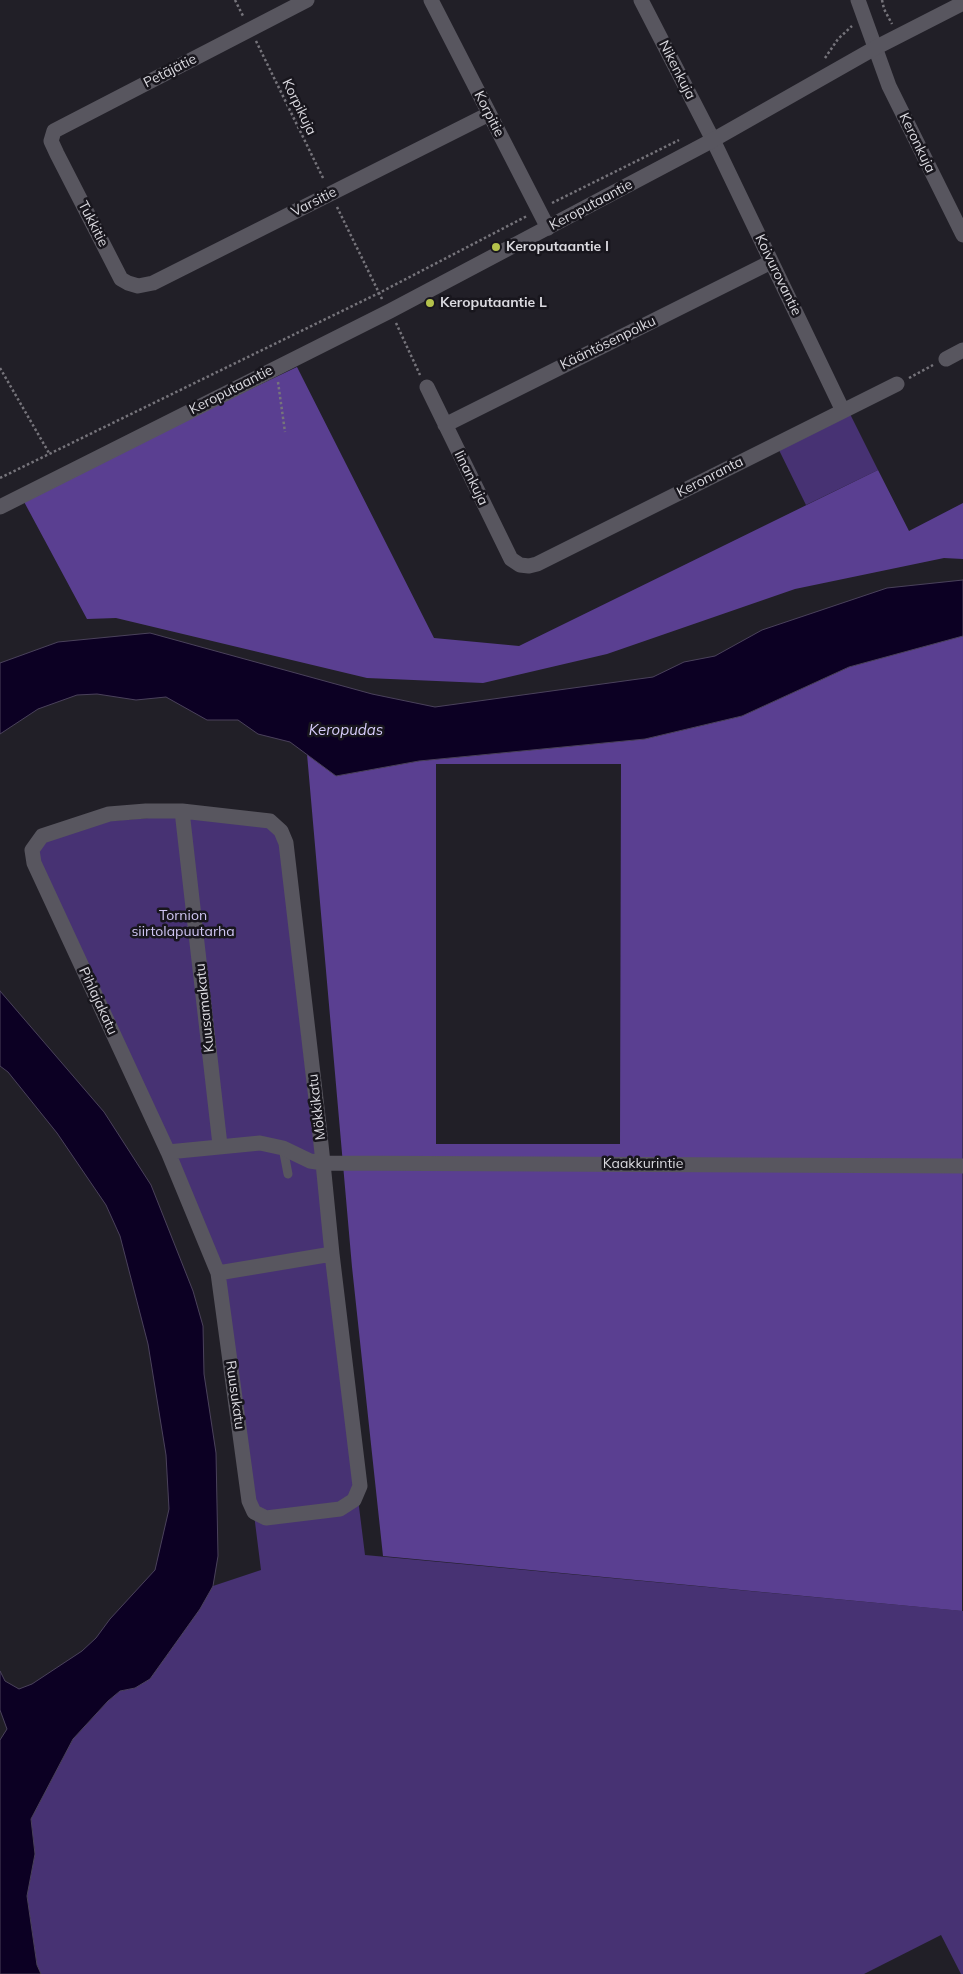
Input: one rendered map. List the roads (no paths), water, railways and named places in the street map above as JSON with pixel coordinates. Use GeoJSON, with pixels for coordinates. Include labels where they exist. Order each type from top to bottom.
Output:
{"type":"FeatureCollection","features":[{"type":"Feature","properties":{"kind":"street","name":"Petäjätie"},"geometry":{"type":"LineString","coordinates":[[57,154],[51,141],[54,131],[307,0]]}},
{"type":"Feature","properties":{"kind":"street","name":"Korpitie"},"geometry":{"type":"LineString","coordinates":[[431,0],[548,228]]}},
{"type":"Feature","properties":{"kind":"street","name":"Nikenkuja"},"geometry":{"type":"LineString","coordinates":[[641,0],[713,140]]}},
{"type":"Feature","properties":{"kind":"street","name":"Keronkuja"},"geometry":{"type":"LineString","coordinates":[[858,0],[889,86],[963,235]]}},
{"type":"Feature","properties":{"kind":"street","name":"Keroputaantie"},"geometry":{"type":"LineString","coordinates":[[0,507],[390,311],[713,140],[876,48],[963,3]]}},
{"type":"Feature","properties":{"kind":"street","name":"Varsitie"},"geometry":{"type":"LineString","coordinates":[[138,286],[153,283],[488,114]]}},
{"type":"Feature","properties":{"kind":"street","name":"Koivurovantie"},"geometry":{"type":"LineString","coordinates":[[713,140],[843,411]]}},
{"type":"Feature","properties":{"kind":"street","name":"Tukkitie"},"geometry":{"type":"LineString","coordinates":[[57,154],[121,279],[138,286]]}},
{"type":"Feature","properties":{"kind":"street","name":"Kääntösenpolku"},"geometry":{"type":"LineString","coordinates":[[445,424],[771,262]]}},
{"type":"Feature","properties":{"kind":"street"},"geometry":{"type":"LineString","coordinates":[[946,359],[963,350]]}},
{"type":"Feature","properties":{"kind":"street","name":"Keronranta"},"geometry":{"type":"LineString","coordinates":[[520,565],[537,564],[897,384]]}},
{"type":"Feature","properties":{"kind":"street","name":"Iinankuja"},"geometry":{"type":"LineString","coordinates":[[427,387],[511,559],[520,565]]}},
{"type":"Feature","properties":{"kind":"street","name":"Kuusamakatu"},"geometry":{"type":"LineString","coordinates":[[182,811],[220,1145]]}},
{"type":"Feature","properties":{"kind":"street","name":"Pihlajakatu"},"geometry":{"type":"LineString","coordinates":[[168,1152],[34,863],[32,850],[42,836],[108,814],[182,811]]}},
{"type":"Feature","properties":{"kind":"street","name":"Mökkikatu"},"geometry":{"type":"LineString","coordinates":[[182,811],[270,821],[281,831],[286,843],[360,1486]]}},
{"type":"Feature","properties":{"kind":"street"},"geometry":{"type":"LineString","coordinates":[[323,1163],[310,1161],[283,1148],[260,1143],[220,1145],[168,1152],[218,1272],[332,1254]]}},
{"type":"Feature","properties":{"kind":"street","name":"Kaakkurintie"},"geometry":{"type":"LineString","coordinates":[[323,1163],[963,1166]]}},
{"type":"Feature","properties":{"kind":"street","name":"Ruusukatu"},"geometry":{"type":"LineString","coordinates":[[218,1272],[249,1501],[254,1512],[266,1518],[340,1509],[354,1500],[360,1486]]}},
{"type":"Feature","properties":{"kind":"lane"},"geometry":{"type":"LineString","coordinates":[[283,1148],[288,1174]]}},
{"type":"Feature","properties":{"kind":"water","name":"Keropudas"},"geometry":{"type":"Polygon","coordinates":[[[963,580],[963,636],[849,667],[742,716],[645,739],[419,761],[336,776],[290,742],[258,734],[238,720],[207,720],[166,697],[136,700],[97,694],[77,695],[38,709],[0,734],[0,663],[58,642],[150,633],[372,694],[435,707],[653,677],[684,662],[715,656],[762,630],[887,588],[963,580]]]}},
{"type":"Feature","properties":{"kind":"water"},"geometry":{"type":"Polygon","coordinates":[[[0,991],[104,1112],[151,1185],[193,1291],[203,1326],[204,1374],[216,1453],[218,1556],[213,1586],[200,1609],[150,1679],[135,1688],[120,1691],[108,1701],[73,1739],[31,1819],[35,1854],[27,1896],[37,1965],[41,1974],[0,1974],[0,1740],[7,1729],[0,1710],[0,1671],[5,1681],[19,1689],[32,1684],[82,1651],[96,1638],[110,1619],[155,1570],[169,1509],[166,1455],[148,1344],[120,1236],[106,1205],[57,1133],[8,1072],[0,1066],[0,991]]]}},
{"type":"Feature","properties":{"kind":"place","name":"Keroputaantie I"},"geometry":{"type":"Point","coordinates":[496,247]}},
{"type":"Feature","properties":{"kind":"place","name":"Keroputaantie L"},"geometry":{"type":"Point","coordinates":[430,303]}},
{"type":"Feature","properties":{"kind":"park label","name":"Tornion siirtolapuutarha"},"geometry":{"type":"Point","coordinates":[183,924]}}]}
